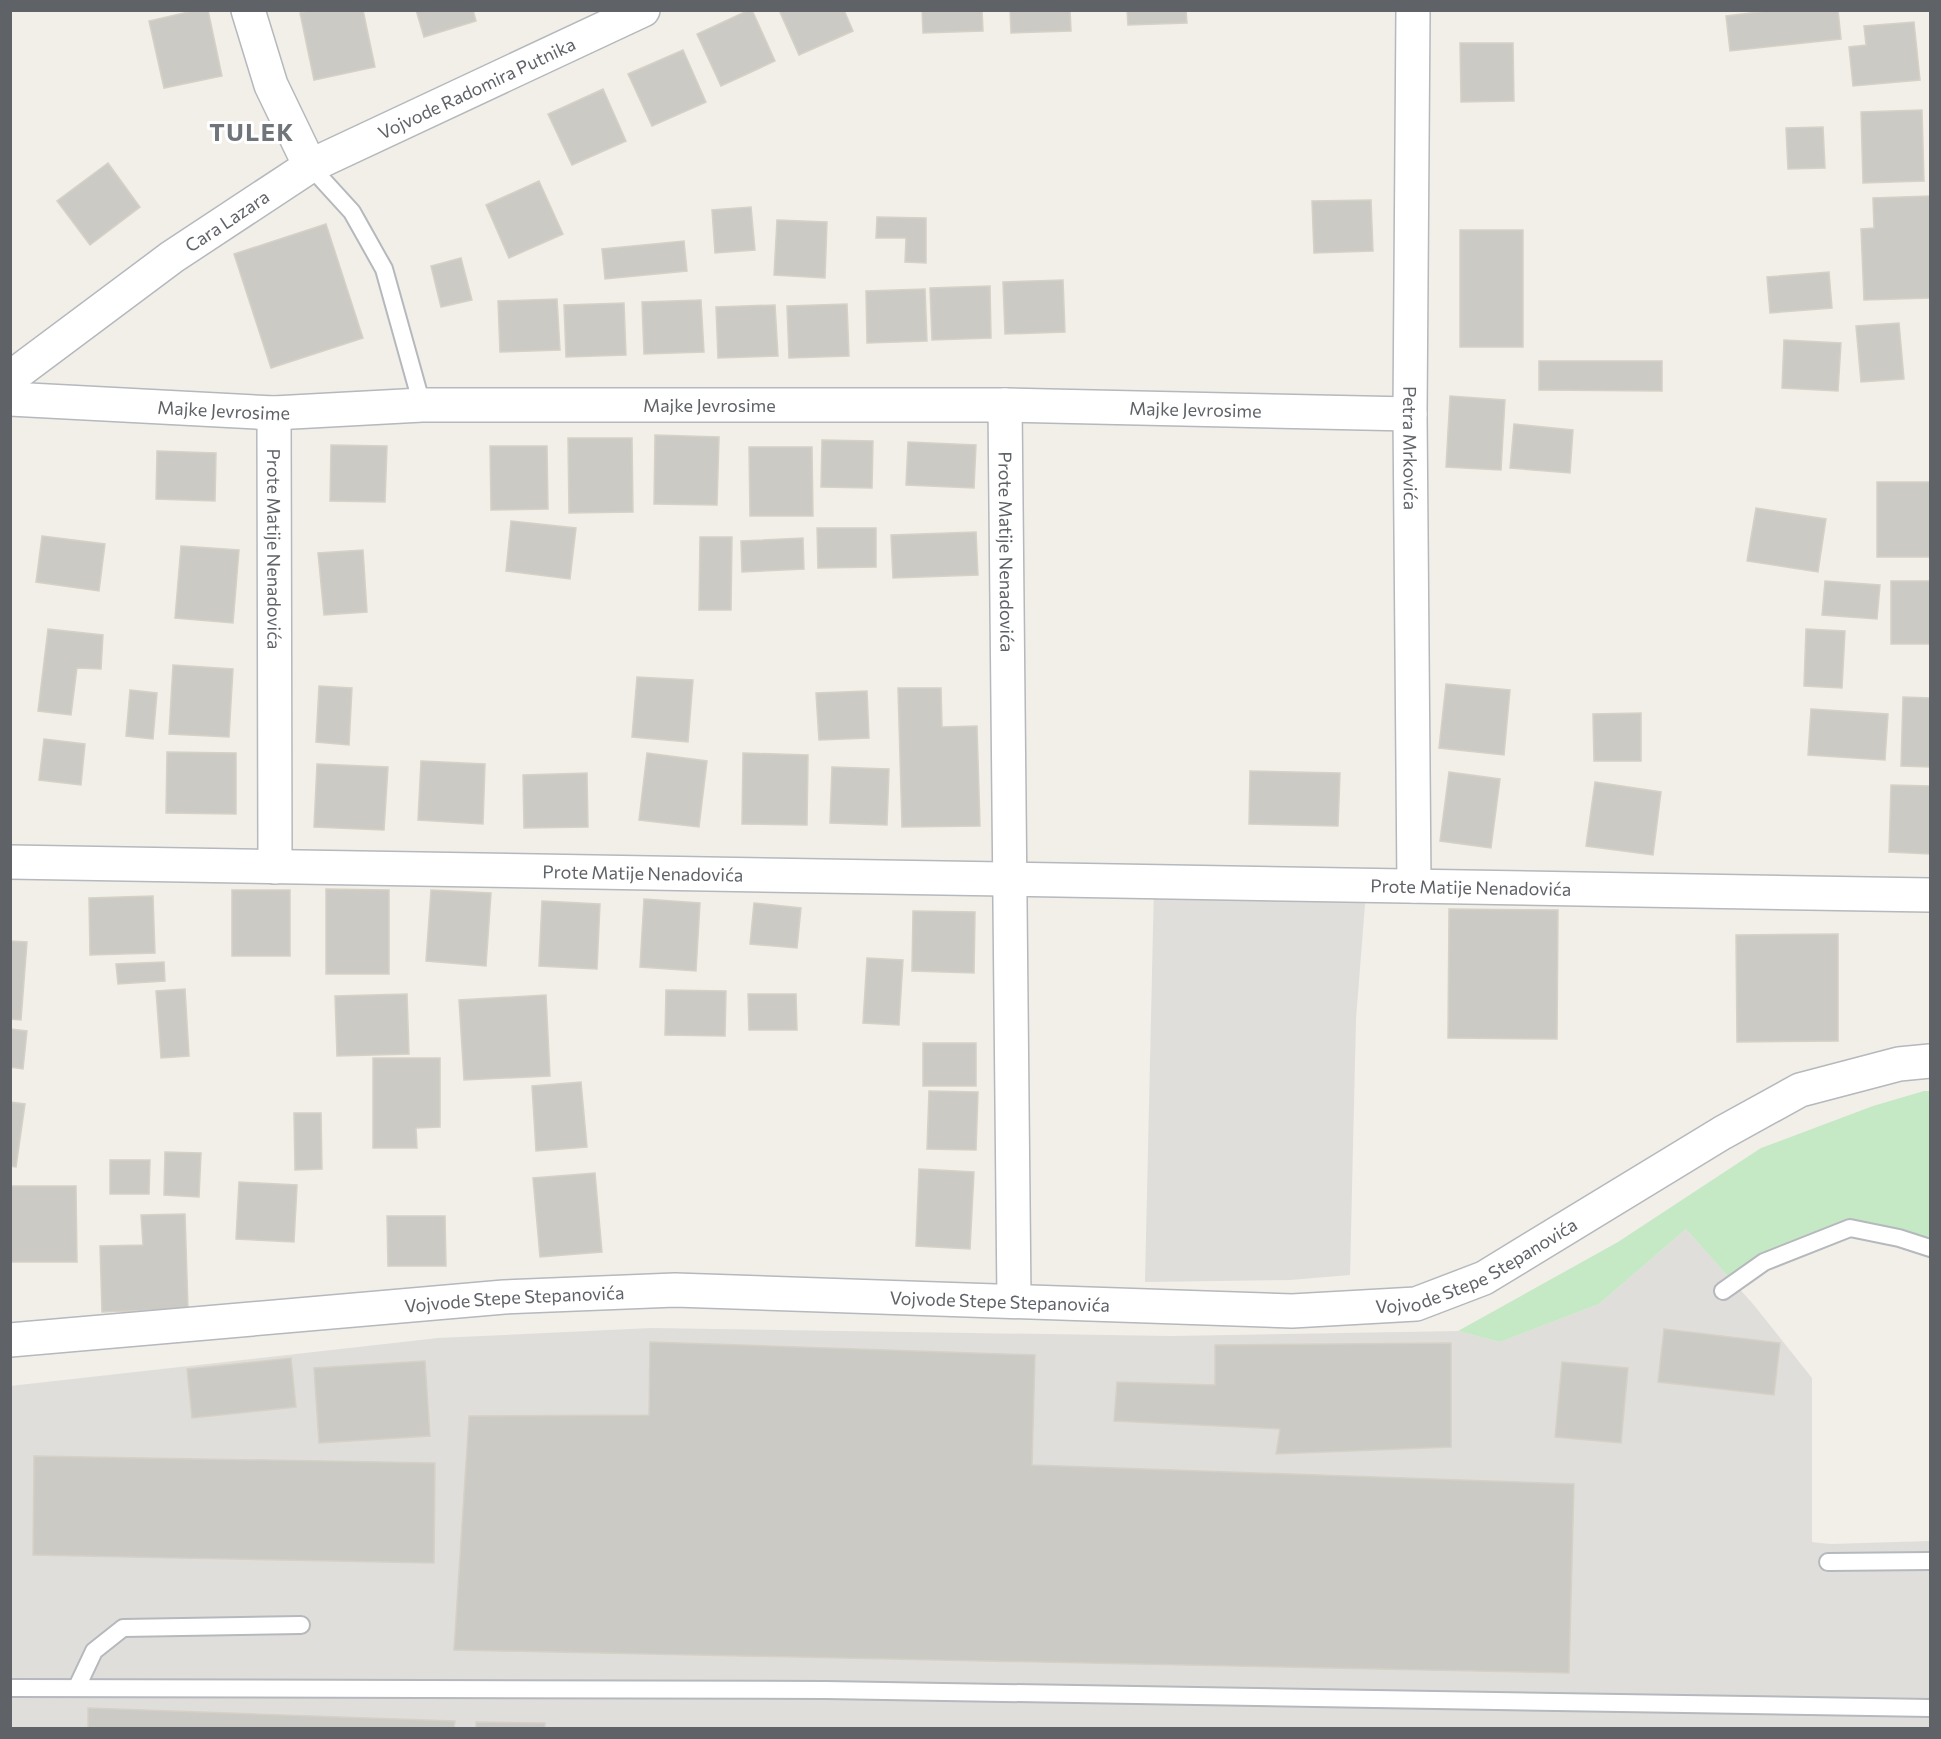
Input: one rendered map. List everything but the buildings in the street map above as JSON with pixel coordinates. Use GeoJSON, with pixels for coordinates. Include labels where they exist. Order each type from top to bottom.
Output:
{"type":"FeatureCollection","features":[{"type":"Feature","properties":{"kind":"street"},"geometry":{"type":"LineString","coordinates":[[248,10],[271,85],[310,166]]}},
{"type":"Feature","properties":{"kind":"street","name":"Vojvode Radomira Putnika"},"geometry":{"type":"LineString","coordinates":[[310,166],[643,10]]}},
{"type":"Feature","properties":{"kind":"street","name":"Petra Mrkovića"},"geometry":{"type":"LineString","coordinates":[[1413,10],[1410,414],[1414,886]]}},
{"type":"Feature","properties":{"kind":"street","name":"Cara Lazara"},"geometry":{"type":"LineString","coordinates":[[10,378],[172,257],[310,166]]}},
{"type":"Feature","properties":{"kind":"street","name":"Majke Jevrosime"},"geometry":{"type":"LineString","coordinates":[[10,399],[274,413],[422,405],[1005,405],[1410,414]]}},
{"type":"Feature","properties":{"kind":"street","name":"Prote Matije Nenadovića"},"geometry":{"type":"LineString","coordinates":[[1005,405],[1014,1301]]}},
{"type":"Feature","properties":{"kind":"street","name":"Prote Matije Nenadovića"},"geometry":{"type":"LineString","coordinates":[[274,413],[275,867]]}},
{"type":"Feature","properties":{"kind":"street","name":"Prote Matije Nenadovića"},"geometry":{"type":"LineString","coordinates":[[10,862],[1930,895]]}},
{"type":"Feature","properties":{"kind":"street","name":"Vojvode Stepe Stepanovića"},"geometry":{"type":"LineString","coordinates":[[10,1340],[504,1297],[675,1290],[1292,1311],[1416,1304],[1484,1278],[1722,1133],[1800,1090],[1899,1064],[1930,1061]]}},
{"type":"Feature","properties":{"kind":"lane"},"geometry":{"type":"LineString","coordinates":[[310,166],[352,212],[384,268],[422,405]]}},
{"type":"Feature","properties":{"kind":"lane"},"geometry":{"type":"LineString","coordinates":[[1723,1291],[1764,1262],[1850,1228],[1899,1238],[1930,1248]]}},
{"type":"Feature","properties":{"kind":"lane"},"geometry":{"type":"LineString","coordinates":[[1828,1562],[1930,1561]]}},
{"type":"Feature","properties":{"kind":"lane"},"geometry":{"type":"LineString","coordinates":[[76,1688],[94,1651],[123,1628],[301,1625]]}},
{"type":"Feature","properties":{"kind":"lane"},"geometry":{"type":"LineString","coordinates":[[10,1688],[826,1690],[1930,1708]]}},
{"type":"Feature","properties":{"kind":"shaded area"},"geometry":{"type":"Polygon","coordinates":[[[1367,879],[1356,1019],[1350,1275],[1290,1280],[1145,1282],[1154,885],[1367,879]]]}},
{"type":"Feature","properties":{"kind":"shaded area"},"geometry":{"type":"Polygon","coordinates":[[[1686,1229],[1753,1304],[1812,1378],[1812,1542],[1830,1544],[1930,1541],[1930,1728],[11,1728],[10,1386],[438,1338],[652,1328],[1171,1336],[1458,1331],[1500,1342],[1599,1304],[1686,1229]]]}},
{"type":"Feature","properties":{"kind":"green space"},"geometry":{"type":"Polygon","coordinates":[[[1930,1091],[1930,1248],[1849,1228],[1734,1283],[1686,1229],[1599,1304],[1500,1342],[1458,1331],[1618,1242],[1761,1148],[1873,1106],[1930,1091]]]}},
{"type":"Feature","properties":{"kind":"district","name":"TULEK"},"geometry":{"type":"Point","coordinates":[252,131]}}]}
